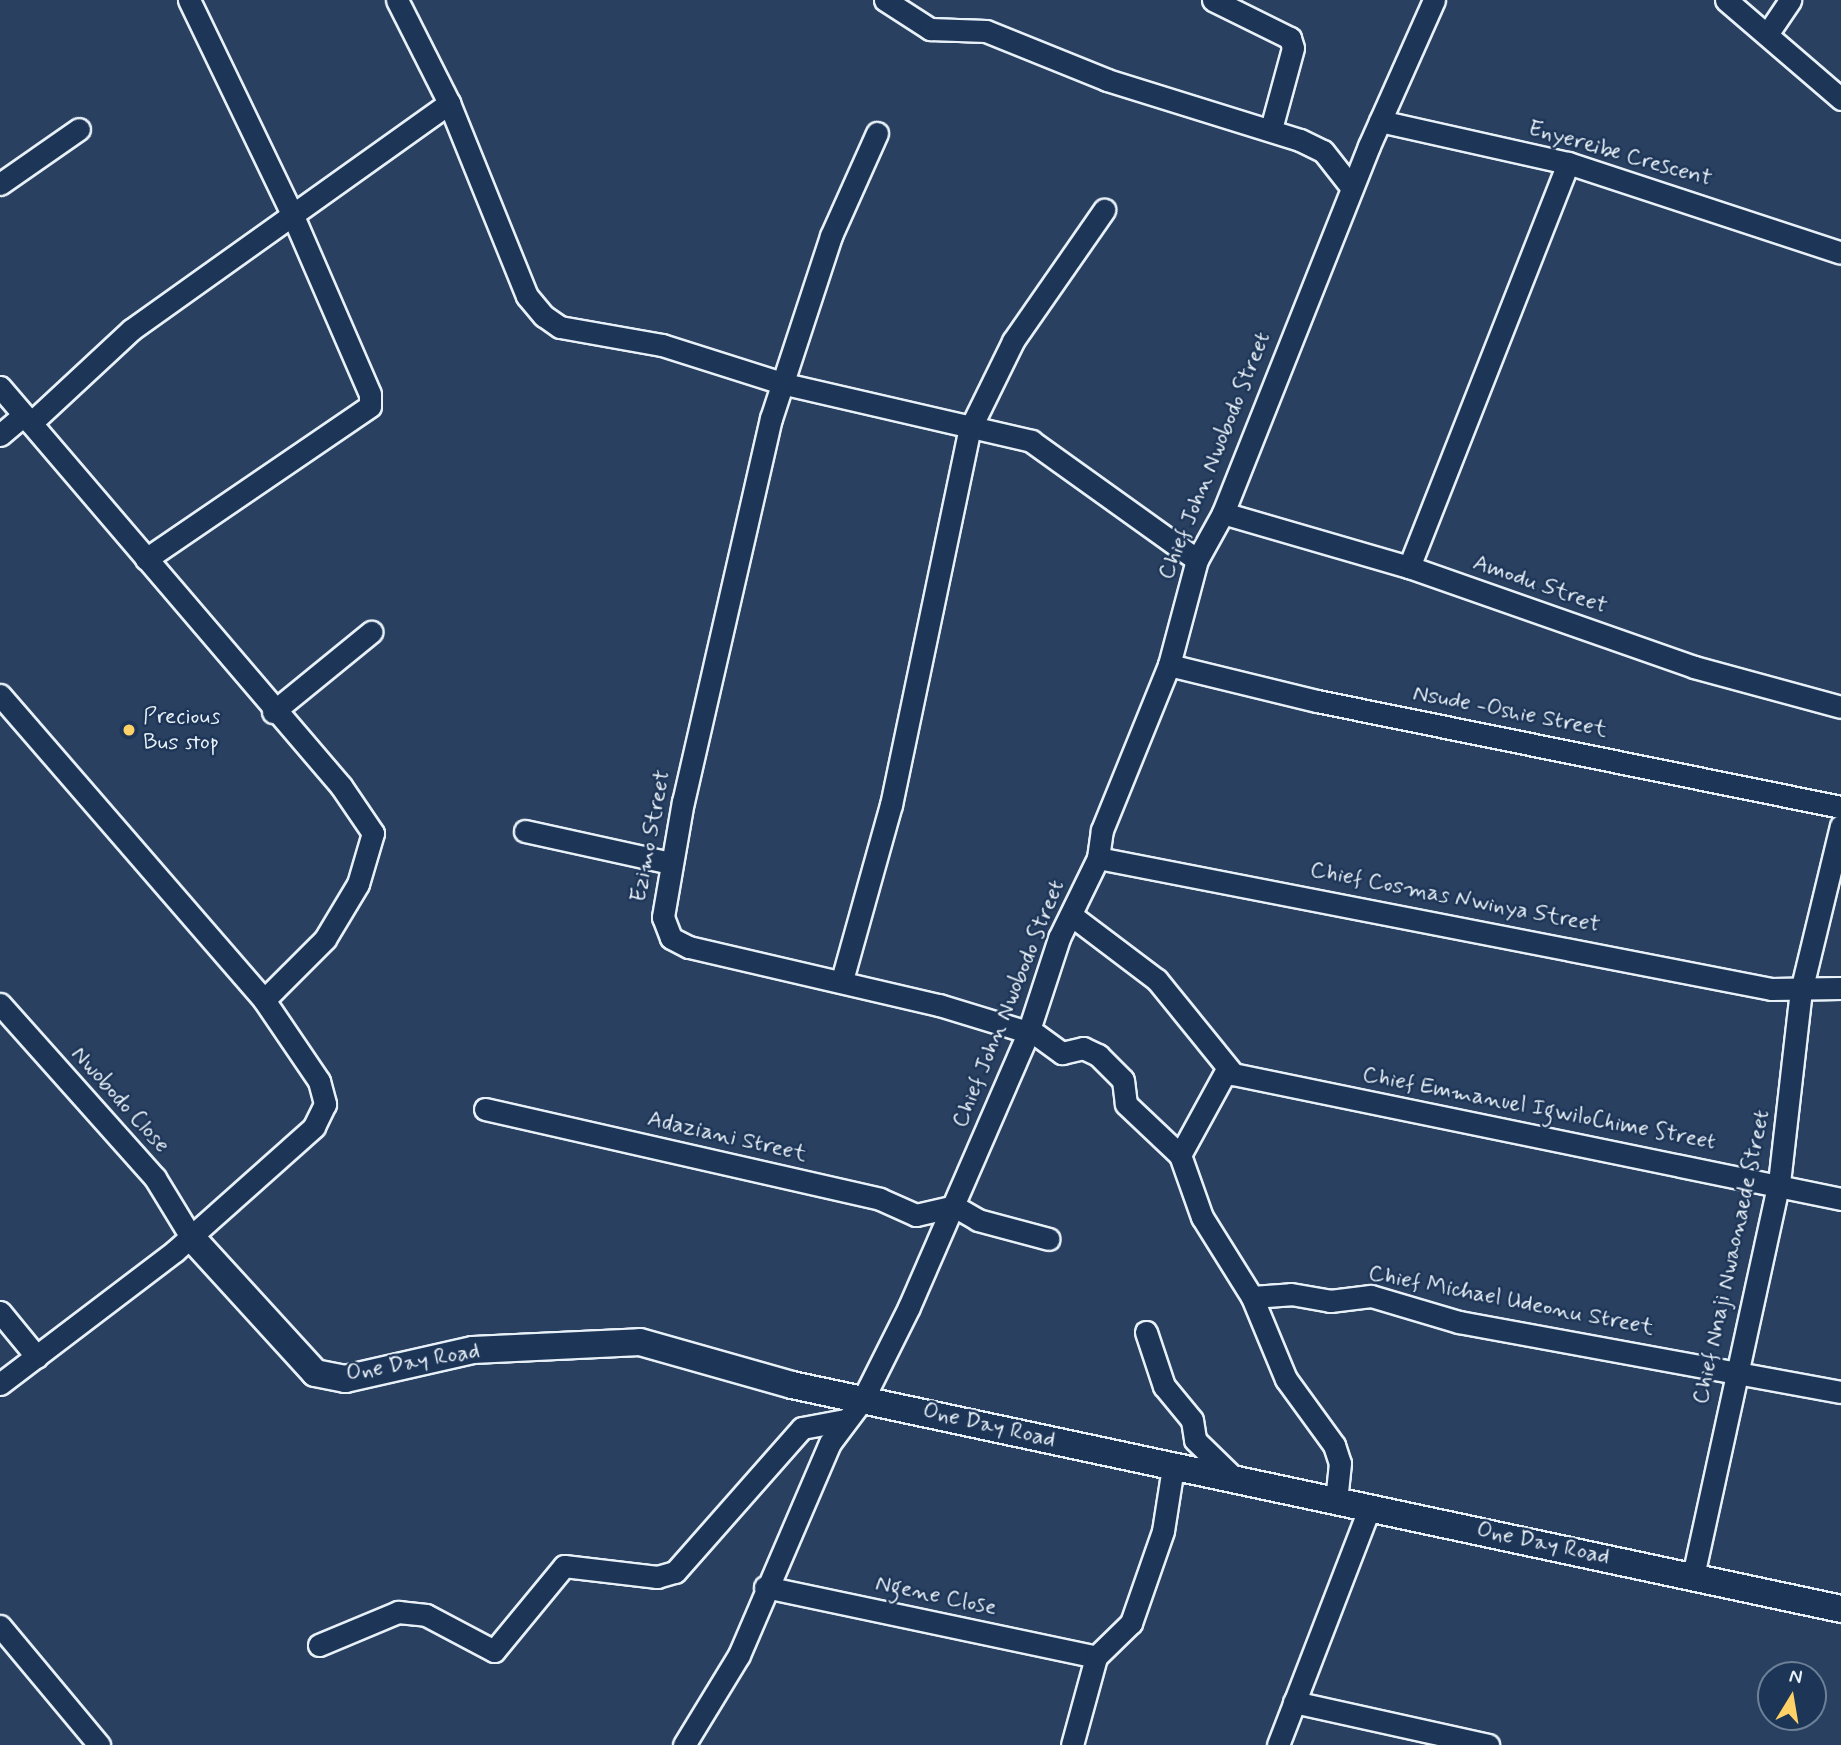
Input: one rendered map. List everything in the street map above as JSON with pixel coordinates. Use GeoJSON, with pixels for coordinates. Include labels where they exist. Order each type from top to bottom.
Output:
{"type":"FeatureCollection","features":[{"type":"Feature","properties":{"kind":"main road","name":"One Day Road"},"geometry":{"type":"LineString","coordinates":[[191,1237],[315,1373],[345,1379],[473,1350],[640,1342],[863,1399],[1841,1609]]}},
{"type":"Feature","properties":{"kind":"street"},"geometry":{"type":"LineString","coordinates":[[146,559],[370,406],[293,216],[189,0]]}},
{"type":"Feature","properties":{"kind":"street"},"geometry":{"type":"LineString","coordinates":[[397,0],[449,103],[527,296],[541,313],[560,327],[662,345],[785,384],[970,431],[1031,442],[1197,560]]}},
{"type":"Feature","properties":{"kind":"street"},"geometry":{"type":"LineString","coordinates":[[885,0],[930,29],[986,31],[1107,80],[1271,129],[1323,152],[1352,188]]}},
{"type":"Feature","properties":{"kind":"street"},"geometry":{"type":"LineString","coordinates":[[1213,0],[1290,38],[1293,48],[1271,129]]}},
{"type":"Feature","properties":{"kind":"street","name":"Chief John Nwobodo Street"},"geometry":{"type":"LineString","coordinates":[[684,1745],[734,1665],[765,1587],[846,1420],[863,1399],[954,1206],[1028,1033],[1071,915],[1098,858],[1102,830],[1169,665],[1197,560],[1223,513],[1352,188],[1434,0]]}},
{"type":"Feature","properties":{"kind":"street"},"geometry":{"type":"LineString","coordinates":[[1726,0],[1768,33],[1841,99]]}},
{"type":"Feature","properties":{"kind":"street"},"geometry":{"type":"LineString","coordinates":[[1768,33],[1790,0]]}},
{"type":"Feature","properties":{"kind":"street"},"geometry":{"type":"LineString","coordinates":[[0,435],[27,419],[131,330],[449,103]]}},
{"type":"Feature","properties":{"kind":"street","name":"Enyereibe Crescent"},"geometry":{"type":"LineString","coordinates":[[1380,121],[1568,163],[1841,253]]}},
{"type":"Feature","properties":{"kind":"street"},"geometry":{"type":"LineString","coordinates":[[0,184],[79,129]]}},
{"type":"Feature","properties":{"kind":"street","name":"Ezimo Street"},"geometry":{"type":"LineString","coordinates":[[877,133],[831,236],[785,384],[771,418],[671,863],[663,917],[671,937],[745,961],[842,980],[1028,1033],[1062,1053],[1083,1048],[1098,1055],[1123,1080],[1132,1112],[1180,1155]]}},
{"type":"Feature","properties":{"kind":"street"},"geometry":{"type":"LineString","coordinates":[[1409,566],[1568,163]]}},
{"type":"Feature","properties":{"kind":"street"},"geometry":{"type":"LineString","coordinates":[[842,980],[891,805],[970,431],[1013,341],[1104,210]]}},
{"type":"Feature","properties":{"kind":"street"},"geometry":{"type":"LineString","coordinates":[[0,387],[273,712],[341,786],[373,833],[358,884],[325,939],[264,1000]]}},
{"type":"Feature","properties":{"kind":"street","name":"Amodu Street"},"geometry":{"type":"LineString","coordinates":[[1223,513],[1409,566],[1694,667],[1841,707]]}},
{"type":"Feature","properties":{"kind":"street"},"geometry":{"type":"LineString","coordinates":[[273,712],[371,632]]}},
{"type":"Feature","properties":{"kind":"street","name":"Nsude -Oshie Street"},"geometry":{"type":"LineString","coordinates":[[1169,665],[1317,701],[1841,807]]}},
{"type":"Feature","properties":{"kind":"street"},"geometry":{"type":"LineString","coordinates":[[0,695],[264,1000],[319,1081],[325,1104],[314,1127],[191,1237],[0,1384]]}},
{"type":"Feature","properties":{"kind":"street","name":"Chief Nnaji Nwaonaede Street"},"geometry":{"type":"LineString","coordinates":[[1693,1576],[1779,1184],[1801,991],[1841,826]]}},
{"type":"Feature","properties":{"kind":"street"},"geometry":{"type":"LineString","coordinates":[[525,831],[671,863]]}},
{"type":"Feature","properties":{"kind":"street","name":"Chief Cosmas Nwinya Street"},"geometry":{"type":"LineString","coordinates":[[1098,858],[1801,991],[1841,988]]}},
{"type":"Feature","properties":{"kind":"street"},"geometry":{"type":"LineString","coordinates":[[1071,915],[1157,980],[1226,1071],[1180,1155],[1202,1217],[1252,1297],[1286,1379],[1334,1445],[1340,1463],[1336,1499]]}},
{"type":"Feature","properties":{"kind":"street","name":"Nwobodo Close"},"geometry":{"type":"LineString","coordinates":[[0,1004],[155,1178],[191,1237]]}},
{"type":"Feature","properties":{"kind":"street","name":"Chief Emmanuel IgwiloChime Street"},"geometry":{"type":"LineString","coordinates":[[1226,1071],[1580,1148],[1779,1184],[1841,1199]]}},
{"type":"Feature","properties":{"kind":"street","name":"Adaziani Street"},"geometry":{"type":"LineString","coordinates":[[485,1109],[880,1199],[916,1215],[954,1206]]}},
{"type":"Feature","properties":{"kind":"street"},"geometry":{"type":"LineString","coordinates":[[954,1206],[978,1220],[1049,1239]]}},
{"type":"Feature","properties":{"kind":"street","name":"Chief Michael Udeonu Street"},"geometry":{"type":"LineString","coordinates":[[1252,1297],[1291,1294],[1330,1301],[1371,1296],[1459,1322],[1737,1370],[1841,1392]]}},
{"type":"Feature","properties":{"kind":"street"},"geometry":{"type":"LineString","coordinates":[[0,1312],[37,1357]]}},
{"type":"Feature","properties":{"kind":"street"},"geometry":{"type":"LineString","coordinates":[[1146,1332],[1164,1386],[1192,1420],[1195,1440],[1236,1480]]}},
{"type":"Feature","properties":{"kind":"street"},"geometry":{"type":"LineString","coordinates":[[319,1645],[405,1612],[426,1615],[465,1642],[494,1651],[564,1566],[657,1577],[675,1572],[802,1429],[846,1420]]}},
{"type":"Feature","properties":{"kind":"street"},"geometry":{"type":"LineString","coordinates":[[1072,1745],[1096,1657],[1131,1623],[1163,1531],[1173,1466]]}},
{"type":"Feature","properties":{"kind":"street"},"geometry":{"type":"LineString","coordinates":[[1278,1745],[1370,1507]]}},
{"type":"Feature","properties":{"kind":"street","name":"Ngene Close"},"geometry":{"type":"LineString","coordinates":[[765,1587],[1096,1657]]}},
{"type":"Feature","properties":{"kind":"street"},"geometry":{"type":"LineString","coordinates":[[0,1626],[99,1745]]}},
{"type":"Feature","properties":{"kind":"street"},"geometry":{"type":"LineString","coordinates":[[1294,1702],[1488,1745]]}},
{"type":"Feature","properties":{"kind":"place","name":"Precious Bus stop"},"geometry":{"type":"Point","coordinates":[129,730]}}]}
